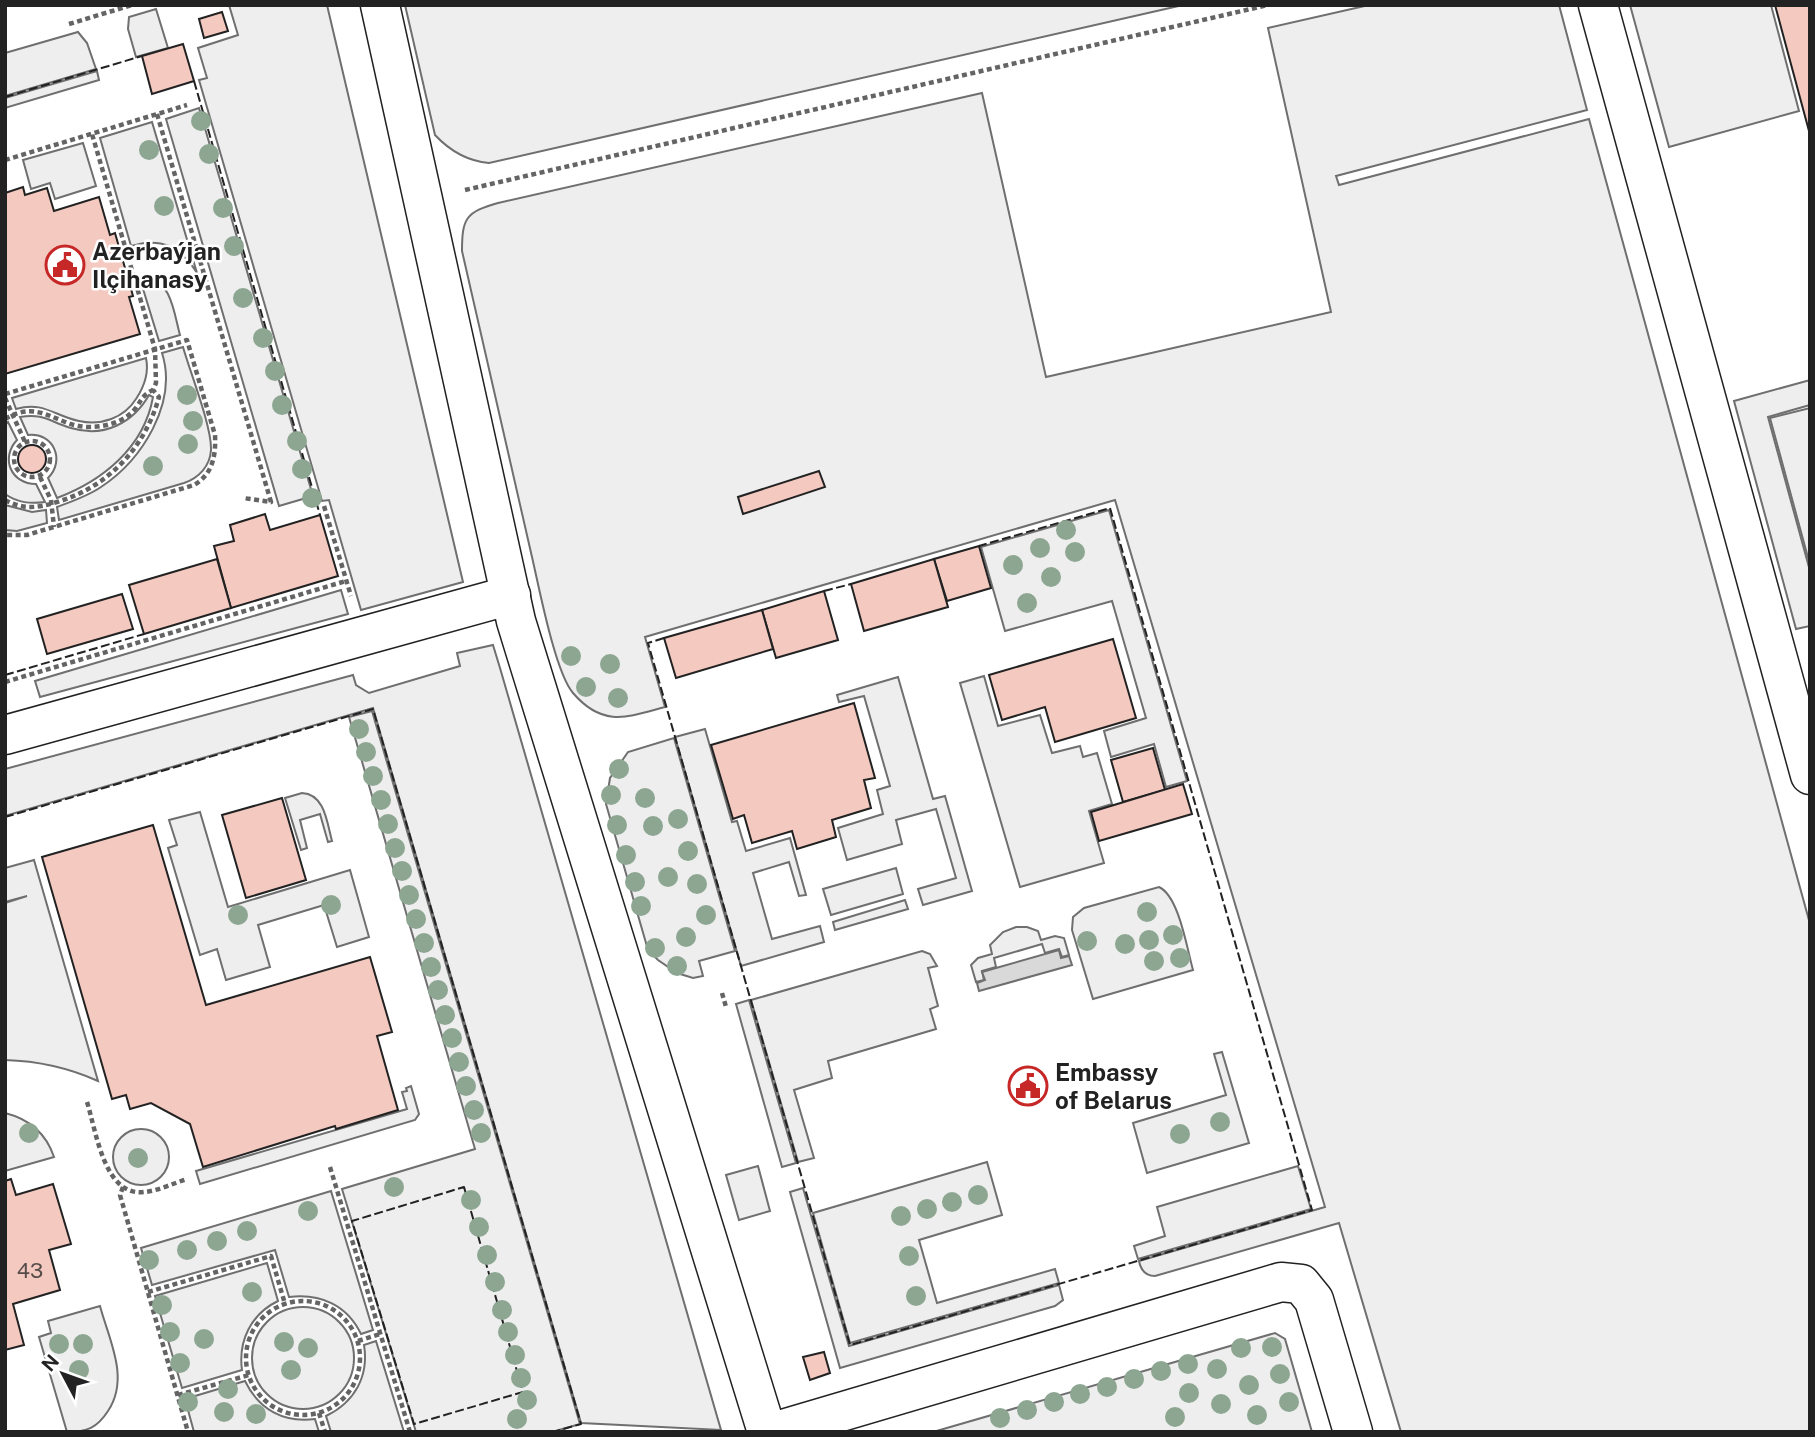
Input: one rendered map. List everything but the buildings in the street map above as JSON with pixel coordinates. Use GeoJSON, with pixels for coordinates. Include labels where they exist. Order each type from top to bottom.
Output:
{"type":"FeatureCollection","features":[{"type":"Feature","properties":{"kind":"street"},"geometry":{"type":"LineString","coordinates":[[380,5],[524,645],[767,1432]]}},
{"type":"Feature","properties":{"kind":"street"},"geometry":{"type":"LineString","coordinates":[[1598,5],[1810,775]]}},
{"type":"Feature","properties":{"kind":"street"},"geometry":{"type":"LineString","coordinates":[[5,735],[511,595]]}},
{"type":"Feature","properties":{"kind":"street"},"geometry":{"type":"LineString","coordinates":[[773,1432],[1281,1282],[1301,1284],[1314,1300],[1353,1432]]}},
{"type":"Feature","properties":{"kind":"path"},"geometry":{"type":"LineString","coordinates":[[69,24],[132,5]]}},
{"type":"Feature","properties":{"kind":"path"},"geometry":{"type":"LineString","coordinates":[[423,200],[1268,5]]}},
{"type":"Feature","properties":{"kind":"path"},"geometry":{"type":"LineString","coordinates":[[5,160],[187,105]]}},
{"type":"Feature","properties":{"kind":"path"},"geometry":{"type":"LineString","coordinates":[[157,114],[271,502],[243,498]]}},
{"type":"Feature","properties":{"kind":"path"},"geometry":{"type":"LineString","coordinates":[[5,419],[32,411],[46,412],[78,425],[107,425],[126,417],[146,393],[153,390],[156,383],[155,349],[92,134]]}},
{"type":"Feature","properties":{"kind":"path"},"geometry":{"type":"LineString","coordinates":[[5,535],[18,537],[186,488],[200,481],[210,467],[216,449],[215,435],[187,340],[5,396],[25,442]]}},
{"type":"Feature","properties":{"kind":"path"},"geometry":{"type":"LineString","coordinates":[[5,500],[32,508],[88,490],[125,460],[138,444],[152,419],[159,397],[153,390]]}},
{"type":"Feature","properties":{"kind":"path"},"geometry":{"type":"LineString","coordinates":[[36,440],[46,446],[51,457],[49,468],[40,477],[28,478],[18,472],[13,461],[15,450],[25,442],[36,440]]}},
{"type":"Feature","properties":{"kind":"path"},"geometry":{"type":"LineString","coordinates":[[40,477],[51,504],[54,527]]}},
{"type":"Feature","properties":{"kind":"path"},"geometry":{"type":"LineString","coordinates":[[324,506],[353,604]]}},
{"type":"Feature","properties":{"kind":"path"},"geometry":{"type":"LineString","coordinates":[[5,682],[346,581]]}},
{"type":"Feature","properties":{"kind":"path"},"geometry":{"type":"LineString","coordinates":[[722,993],[726,1007]]}},
{"type":"Feature","properties":{"kind":"path"},"geometry":{"type":"LineString","coordinates":[[87,1102],[109,1174],[123,1187],[144,1193],[187,1179]]}},
{"type":"Feature","properties":{"kind":"path"},"geometry":{"type":"LineString","coordinates":[[330,1167],[410,1432]]}},
{"type":"Feature","properties":{"kind":"path"},"geometry":{"type":"LineString","coordinates":[[123,1187],[120,1195],[188,1432]]}},
{"type":"Feature","properties":{"kind":"path"},"geometry":{"type":"LineString","coordinates":[[148,1292],[271,1256],[285,1304]]}},
{"type":"Feature","properties":{"kind":"path"},"geometry":{"type":"LineString","coordinates":[[305,1301],[323,1304],[338,1313],[351,1326],[358,1341],[360,1359],[357,1377],[348,1393],[336,1405],[319,1413],[302,1415],[284,1412],[268,1403],[256,1390],[248,1375],[246,1357],[249,1339],[258,1323],[271,1311],[285,1304],[305,1301]]}},
{"type":"Feature","properties":{"kind":"path"},"geometry":{"type":"LineString","coordinates":[[358,1341],[380,1334]]}},
{"type":"Feature","properties":{"kind":"path"},"geometry":{"type":"LineString","coordinates":[[178,1395],[248,1375]]}},
{"type":"Feature","properties":{"kind":"path"},"geometry":{"type":"LineString","coordinates":[[319,1413],[325,1432]]}},
{"type":"Feature","properties":{"kind":"shaded area"},"geometry":{"type":"Polygon","coordinates":[[[229,5],[327,5],[463,582],[361,610],[329,500],[322,501],[199,80],[207,78],[198,48],[238,35],[229,5]]]}},
{"type":"Feature","properties":{"kind":"shaded area"},"geometry":{"type":"Polygon","coordinates":[[[405,5],[1183,5],[489,163],[459,154],[435,135],[405,5]]]}},
{"type":"Feature","properties":{"kind":"shaded area"},"geometry":{"type":"Polygon","coordinates":[[[1369,5],[1559,5],[1587,110],[1336,176],[1339,185],[1589,119],[1810,924],[1810,1432],[1401,1432],[1339,1223],[1155,1276],[1143,1270],[1139,1261],[1325,1207],[1115,500],[645,637],[665,707],[652,711],[616,717],[595,711],[573,693],[554,649],[462,251],[465,224],[473,213],[498,203],[982,93],[1046,377],[1331,312],[1268,28],[1369,5]]]}},
{"type":"Feature","properties":{"kind":"shaded area"},"geometry":{"type":"Polygon","coordinates":[[[1630,5],[1771,5],[1799,111],[1669,147],[1630,5]]]}},
{"type":"Feature","properties":{"kind":"shaded area"},"geometry":{"type":"Polygon","coordinates":[[[156,9],[168,48],[136,57],[128,29],[129,17],[156,9]]]}},
{"type":"Feature","properties":{"kind":"shaded area"},"geometry":{"type":"Polygon","coordinates":[[[78,32],[87,43],[96,69],[5,96],[5,53],[78,32]]]}},
{"type":"Feature","properties":{"kind":"shaded area"},"geometry":{"type":"Polygon","coordinates":[[[97,71],[99,80],[5,108],[5,98],[97,71]]]}},
{"type":"Feature","properties":{"kind":"shaded area"},"geometry":{"type":"Polygon","coordinates":[[[199,108],[313,496],[279,506],[166,119],[199,108]]]}},
{"type":"Feature","properties":{"kind":"shaded area"},"geometry":{"type":"Polygon","coordinates":[[[152,122],[197,273],[184,256],[169,246],[142,243],[131,246],[100,138],[152,122]]]}},
{"type":"Feature","properties":{"kind":"shaded area"},"geometry":{"type":"Polygon","coordinates":[[[83,143],[96,186],[55,199],[50,183],[31,189],[23,160],[83,143]]]}},
{"type":"Feature","properties":{"kind":"shaded area"},"geometry":{"type":"Polygon","coordinates":[[[146,277],[155,280],[167,292],[180,335],[159,341],[140,279],[146,277]]]}},
{"type":"Feature","properties":{"kind":"shaded area"},"geometry":{"type":"Polygon","coordinates":[[[183,347],[208,428],[211,450],[206,466],[199,475],[184,483],[59,520],[57,507],[101,487],[116,476],[143,446],[161,410],[165,391],[166,372],[162,353],[183,347]]]}},
{"type":"Feature","properties":{"kind":"shaded area"},"geometry":{"type":"Polygon","coordinates":[[[146,358],[146,374],[139,394],[131,406],[111,419],[87,422],[70,419],[42,408],[16,409],[12,398],[146,358]]]}},
{"type":"Feature","properties":{"kind":"shaded area"},"geometry":{"type":"Polygon","coordinates":[[[1810,380],[1810,405],[1768,417],[1810,571],[1810,626],[1796,629],[1734,401],[1810,380]]]}},
{"type":"Feature","properties":{"kind":"shaded area"},"geometry":{"type":"Polygon","coordinates":[[[149,395],[153,397],[148,415],[131,447],[105,472],[57,498],[48,478],[56,463],[54,449],[44,438],[28,435],[20,417],[41,417],[71,428],[95,431],[116,426],[126,420],[149,395]]]}},
{"type":"Feature","properties":{"kind":"shaded area"},"geometry":{"type":"Polygon","coordinates":[[[1810,408],[1810,565],[1770,418],[1810,408]]]}},
{"type":"Feature","properties":{"kind":"shaded area"},"geometry":{"type":"Polygon","coordinates":[[[8,422],[17,440],[9,454],[11,469],[20,480],[36,484],[45,502],[24,502],[5,494],[5,425],[8,422]]]}},
{"type":"Feature","properties":{"kind":"shaded area"},"geometry":{"type":"Polygon","coordinates":[[[5,505],[32,512],[46,510],[47,523],[17,531],[5,530],[5,505]]]}},
{"type":"Feature","properties":{"kind":"shaded area"},"geometry":{"type":"Polygon","coordinates":[[[1109,510],[1187,781],[1166,787],[1154,744],[1111,757],[1104,731],[1146,718],[1112,601],[1005,631],[981,547],[1109,510]]]}},
{"type":"Feature","properties":{"kind":"shaded area"},"geometry":{"type":"Polygon","coordinates":[[[341,590],[348,614],[40,697],[35,681],[341,590]]]}},
{"type":"Feature","properties":{"kind":"shaded area"},"geometry":{"type":"Polygon","coordinates":[[[493,645],[721,1430],[581,1423],[373,708],[5,816],[5,769],[353,675],[356,685],[369,693],[460,666],[457,653],[493,645]]]}},
{"type":"Feature","properties":{"kind":"shaded area"},"geometry":{"type":"Polygon","coordinates":[[[984,676],[998,726],[1040,715],[1052,753],[1080,746],[1083,757],[1097,753],[1112,804],[1089,811],[1104,863],[1020,887],[960,683],[984,676]]]}},
{"type":"Feature","properties":{"kind":"shaded area"},"geometry":{"type":"Polygon","coordinates":[[[898,677],[933,799],[945,796],[972,891],[923,905],[918,889],[956,878],[936,809],[896,820],[902,844],[847,860],[838,828],[883,814],[877,790],[890,786],[864,696],[839,702],[837,695],[898,677]]]}},
{"type":"Feature","properties":{"kind":"shaded area"},"geometry":{"type":"Polygon","coordinates":[[[372,711],[580,1424],[552,1432],[416,1432],[342,1189],[475,1149],[349,717],[372,711]]]}},
{"type":"Feature","properties":{"kind":"shaded area"},"geometry":{"type":"Polygon","coordinates":[[[705,729],[732,822],[737,821],[746,851],[790,838],[806,895],[799,896],[789,862],[753,873],[772,939],[820,926],[824,942],[741,966],[675,737],[705,729]]]}},
{"type":"Feature","properties":{"kind":"shaded area"},"geometry":{"type":"Polygon","coordinates":[[[674,738],[735,951],[699,961],[703,976],[693,978],[677,973],[648,950],[606,804],[610,778],[628,752],[674,738]]]}},
{"type":"Feature","properties":{"kind":"shaded area"},"geometry":{"type":"Polygon","coordinates":[[[302,793],[316,798],[320,804],[332,841],[328,842],[320,814],[300,820],[307,848],[301,850],[285,798],[302,793]]]}},
{"type":"Feature","properties":{"kind":"shaded area"},"geometry":{"type":"Polygon","coordinates":[[[200,812],[228,907],[350,870],[369,937],[337,947],[324,905],[258,925],[270,967],[226,980],[217,949],[200,955],[168,848],[177,845],[169,820],[200,812]]]}},
{"type":"Feature","properties":{"kind":"shaded area"},"geometry":{"type":"Polygon","coordinates":[[[34,860],[98,1081],[53,1066],[5,1060],[5,903],[27,896],[5,902],[5,868],[34,860]]]}},
{"type":"Feature","properties":{"kind":"shaded area"},"geometry":{"type":"Polygon","coordinates":[[[896,868],[903,894],[831,915],[823,889],[896,868]]]}},
{"type":"Feature","properties":{"kind":"shaded area"},"geometry":{"type":"Polygon","coordinates":[[[1159,887],[1166,892],[1177,912],[1193,970],[1093,999],[1072,930],[1073,917],[1084,908],[1159,887]]]}},
{"type":"Feature","properties":{"kind":"shaded area"},"geometry":{"type":"Polygon","coordinates":[[[905,900],[908,909],[835,930],[833,922],[905,900]]]}},
{"type":"Feature","properties":{"kind":"shaded area"},"geometry":{"type":"Polygon","coordinates":[[[1016,927],[1038,931],[1041,940],[1055,936],[1064,938],[1069,955],[1062,957],[1059,949],[1045,953],[1042,944],[994,958],[996,967],[982,971],[984,980],[976,982],[971,965],[978,958],[992,954],[990,945],[1003,932],[1016,927]]]}},
{"type":"Feature","properties":{"kind":"shaded area"},"geometry":{"type":"Polygon","coordinates":[[[1059,950],[1061,958],[1069,956],[1072,965],[979,991],[977,983],[985,980],[982,972],[1059,950]]]}},
{"type":"Feature","properties":{"kind":"shaded area"},"geometry":{"type":"Polygon","coordinates":[[[922,951],[930,954],[937,966],[928,968],[938,1006],[930,1009],[936,1029],[828,1061],[832,1078],[794,1090],[814,1158],[798,1162],[751,1000],[922,951]]]}},
{"type":"Feature","properties":{"kind":"shaded area"},"geometry":{"type":"Polygon","coordinates":[[[749,1000],[796,1163],[782,1167],[736,1004],[749,1000]]]}},
{"type":"Feature","properties":{"kind":"shaded area"},"geometry":{"type":"Polygon","coordinates":[[[1222,1052],[1249,1143],[1147,1173],[1133,1123],[1226,1095],[1214,1054],[1222,1052]]]}},
{"type":"Feature","properties":{"kind":"shaded area"},"geometry":{"type":"Polygon","coordinates":[[[411,1086],[419,1114],[415,1120],[200,1184],[196,1171],[407,1109],[402,1092],[411,1086]]]}},
{"type":"Feature","properties":{"kind":"shaded area"},"geometry":{"type":"Polygon","coordinates":[[[5,1113],[36,1128],[51,1148],[54,1157],[5,1171],[5,1113]]]}},
{"type":"Feature","properties":{"kind":"shaded area"},"geometry":{"type":"Polygon","coordinates":[[[141,1129],[152,1131],[161,1137],[167,1146],[167,1168],[161,1177],[152,1183],[141,1185],[130,1183],[121,1177],[115,1168],[113,1157],[115,1146],[121,1137],[130,1131],[141,1129]]]}},
{"type":"Feature","properties":{"kind":"shaded area"},"geometry":{"type":"Polygon","coordinates":[[[987,1162],[1002,1215],[919,1240],[937,1303],[1055,1269],[1059,1283],[850,1343],[813,1213],[987,1162]]]}},
{"type":"Feature","properties":{"kind":"shaded area"},"geometry":{"type":"Polygon","coordinates":[[[758,1166],[770,1211],[739,1220],[726,1175],[758,1166]]]}},
{"type":"Feature","properties":{"kind":"shaded area"},"geometry":{"type":"Polygon","coordinates":[[[1298,1166],[1311,1209],[1138,1259],[1134,1246],[1165,1236],[1157,1207],[1298,1166]]]}},
{"type":"Feature","properties":{"kind":"shaded area"},"geometry":{"type":"Polygon","coordinates":[[[803,1188],[849,1346],[1059,1285],[1063,1300],[1055,1306],[840,1368],[790,1192],[803,1188]]]}},
{"type":"Feature","properties":{"kind":"shaded area"},"geometry":{"type":"Polygon","coordinates":[[[331,1191],[373,1330],[361,1334],[348,1315],[322,1299],[289,1297],[275,1250],[152,1285],[141,1248],[331,1191]]]}},
{"type":"Feature","properties":{"kind":"shaded area"},"geometry":{"type":"Polygon","coordinates":[[[267,1263],[278,1301],[260,1313],[248,1330],[242,1349],[242,1370],[182,1388],[155,1296],[267,1263]]]}},
{"type":"Feature","properties":{"kind":"shaded area"},"geometry":{"type":"Polygon","coordinates":[[[100,1306],[118,1372],[114,1398],[108,1411],[95,1425],[86,1430],[67,1432],[39,1337],[51,1333],[48,1321],[100,1306]]]}},
{"type":"Feature","properties":{"kind":"shaded area"},"geometry":{"type":"Polygon","coordinates":[[[303,1307],[323,1311],[339,1322],[350,1338],[354,1358],[350,1378],[339,1394],[323,1405],[303,1409],[283,1405],[267,1394],[256,1378],[252,1358],[256,1338],[267,1322],[283,1311],[303,1307]]]}},
{"type":"Feature","properties":{"kind":"shaded area"},"geometry":{"type":"Polygon","coordinates":[[[1275,1333],[1285,1339],[1312,1432],[933,1432],[1275,1333]]]}},
{"type":"Feature","properties":{"kind":"shaded area"},"geometry":{"type":"Polygon","coordinates":[[[376,1341],[404,1432],[331,1432],[326,1416],[345,1403],[358,1387],[364,1367],[364,1345],[376,1341]]]}},
{"type":"Feature","properties":{"kind":"shaded area"},"geometry":{"type":"Polygon","coordinates":[[[245,1381],[265,1407],[293,1419],[315,1419],[319,1432],[194,1432],[185,1399],[245,1381]]]}},
{"type":"Feature","properties":{"kind":"fence"},"geometry":{"type":"LineString","coordinates":[[5,97],[142,56]]}},
{"type":"Feature","properties":{"kind":"fence"},"geometry":{"type":"LineString","coordinates":[[194,81],[320,515]]}},
{"type":"Feature","properties":{"kind":"fence"},"geometry":{"type":"LineString","coordinates":[[664,638],[648,643],[850,1345],[1312,1210],[1110,508],[979,546]]}},
{"type":"Feature","properties":{"kind":"fence"},"geometry":{"type":"LineString","coordinates":[[824,591],[851,584]]}},
{"type":"Feature","properties":{"kind":"fence"},"geometry":{"type":"LineString","coordinates":[[5,675],[144,634]]}},
{"type":"Feature","properties":{"kind":"fence"},"geometry":{"type":"LineString","coordinates":[[5,817],[373,709],[581,1424],[553,1432]]}},
{"type":"Feature","properties":{"kind":"fence"},"geometry":{"type":"LineString","coordinates":[[464,1187],[523,1392],[414,1424],[352,1221],[464,1187]]}},
{"type":"Feature","properties":{"kind":"place","name":"Azerbaýjan Ilçihanasy"},"geometry":{"type":"Point","coordinates":[65,265]}},
{"type":"Feature","properties":{"kind":"place","name":"Embassy of Belarus"},"geometry":{"type":"Point","coordinates":[1028,1086]}}]}
